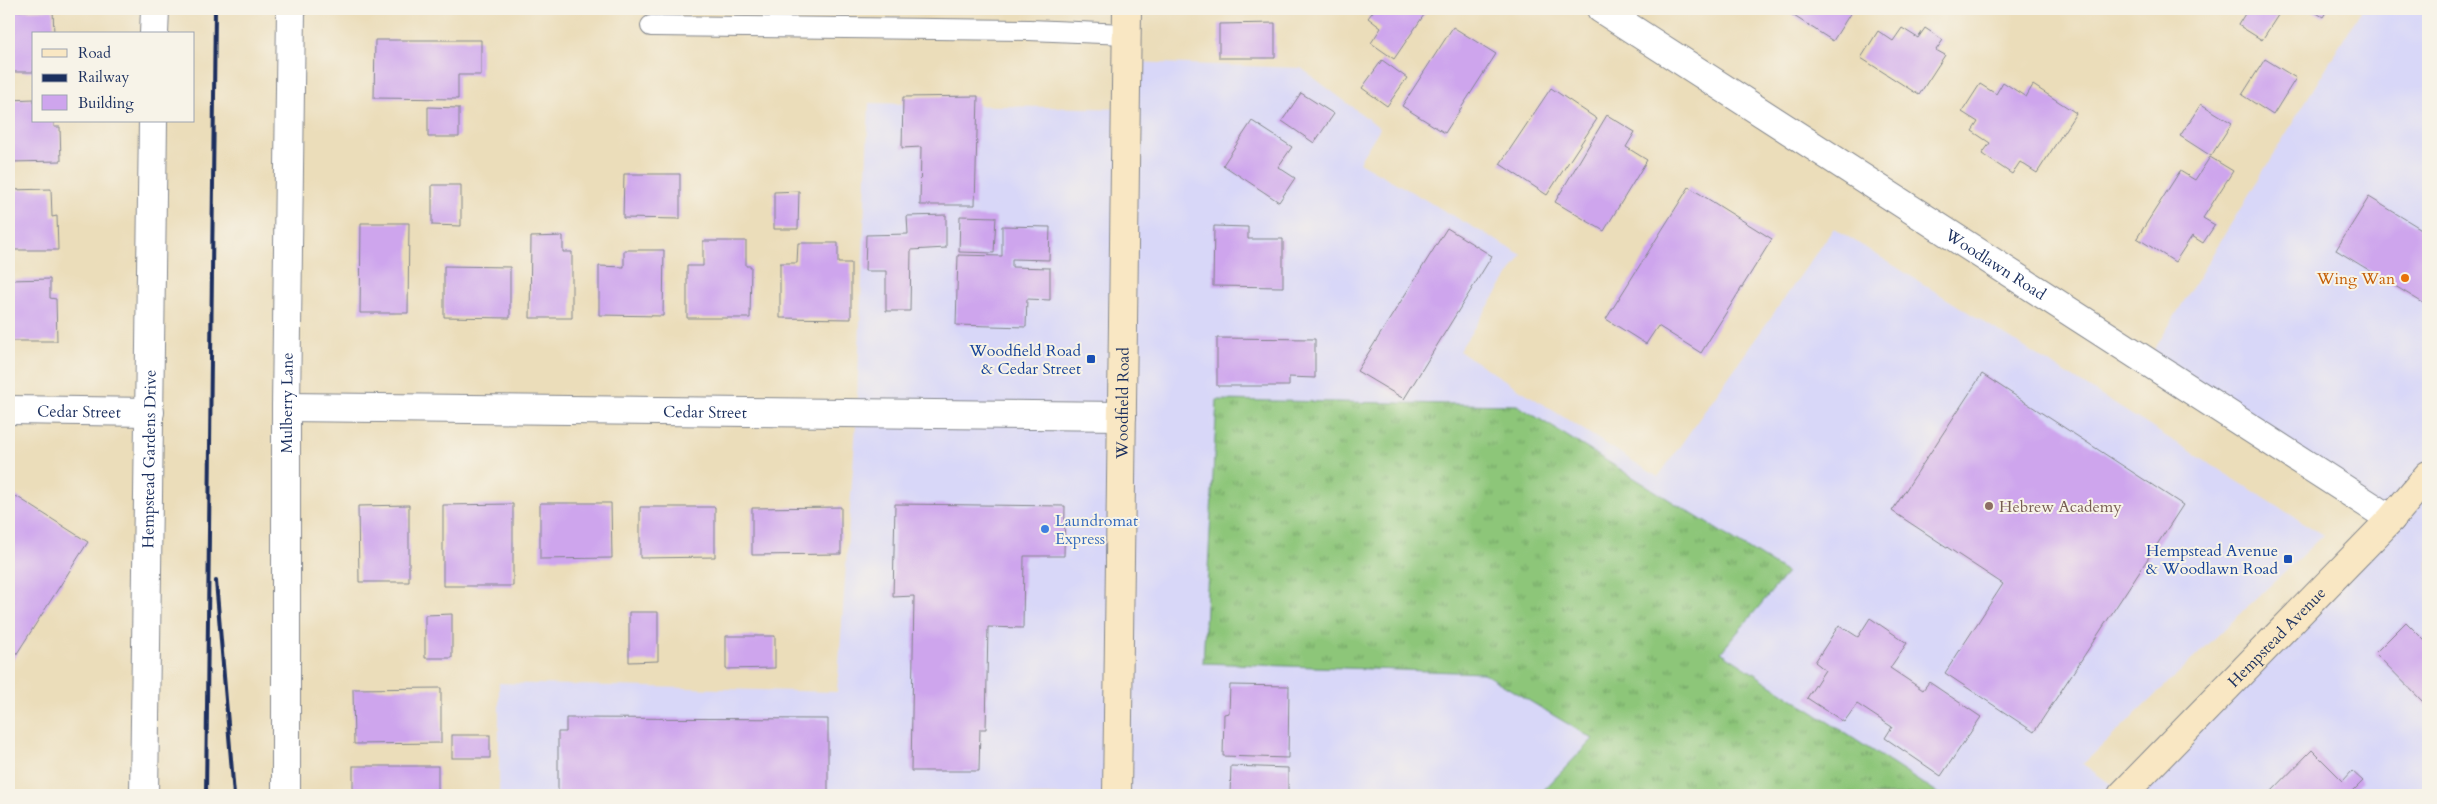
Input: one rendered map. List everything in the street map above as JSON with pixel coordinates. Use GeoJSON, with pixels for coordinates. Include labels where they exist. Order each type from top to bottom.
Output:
{"type":"FeatureCollection","features":[{"type":"Feature","properties":{"kind":"main road","name":"Woodfield Road"},"geometry":{"type":"LineString","coordinates":[[1117,795],[1126,21]]}},
{"type":"Feature","properties":{"kind":"main road","name":"Hempstead Avenue"},"geometry":{"type":"LineString","coordinates":[[2122,795],[2392,519],[2428,475]]}},
{"type":"Feature","properties":{"kind":"street"},"geometry":{"type":"LineString","coordinates":[[154,32],[155,9]]}},
{"type":"Feature","properties":{"kind":"street","name":"Mulberry Lane"},"geometry":{"type":"LineString","coordinates":[[286,795],[286,408],[291,9]]}},
{"type":"Feature","properties":{"kind":"street","name":"Woodlawn Road"},"geometry":{"type":"LineString","coordinates":[[1601,9],[2392,519]]}},
{"type":"Feature","properties":{"kind":"street","name":"Hempstead Gardens Drive"},"geometry":{"type":"LineString","coordinates":[[144,795],[153,122]]}},
{"type":"Feature","properties":{"kind":"street","name":"Cedar Street"},"geometry":{"type":"LineString","coordinates":[[286,408],[1122,416]]}},
{"type":"Feature","properties":{"kind":"street","name":"Cedar Street"},"geometry":{"type":"LineString","coordinates":[[9,410],[150,412]]}},
{"type":"Feature","properties":{"kind":"lane"},"geometry":{"type":"LineString","coordinates":[[651,26],[1029,30],[1126,21]]}},
{"type":"Feature","properties":{"kind":"shaded area"},"geometry":{"type":"Polygon","coordinates":[[[2362,9],[2428,9],[2428,795],[499,795],[499,683],[837,692],[856,425],[869,103],[1131,109],[1132,62],[1301,68],[1380,128],[1359,162],[1522,255],[1459,351],[1658,477],[1834,228],[2323,535],[2083,764],[2116,788],[2391,525],[2145,365],[2362,9]]]}},
{"type":"Feature","properties":{"kind":"green space"},"geometry":{"type":"Polygon","coordinates":[[[1217,400],[1517,405],[1787,573],[1721,652],[1940,795],[1539,795],[1593,739],[1483,673],[1203,663],[1217,400]]]}},
{"type":"Feature","properties":{"kind":"building"},"geometry":{"type":"Polygon","coordinates":[[[1375,9],[1428,9],[1394,59],[1371,43],[1381,28],[1368,18],[1375,9]]]}},
{"type":"Feature","properties":{"kind":"building"},"geometry":{"type":"Polygon","coordinates":[[[1783,9],[1853,9],[1833,41],[1783,9]]]}},
{"type":"Feature","properties":{"kind":"building"},"geometry":{"type":"Polygon","coordinates":[[[2248,9],[2282,9],[2262,40],[2238,25],[2248,9]]]}},
{"type":"Feature","properties":{"kind":"building"},"geometry":{"type":"Polygon","coordinates":[[[2310,9],[2328,9],[2323,17],[2310,9]]]}},
{"type":"Feature","properties":{"kind":"building"},"geometry":{"type":"Polygon","coordinates":[[[53,10],[54,32],[32,32],[32,72],[9,72],[9,11],[53,10]]]}},
{"type":"Feature","properties":{"kind":"building"},"geometry":{"type":"Polygon","coordinates":[[[1275,23],[1275,58],[1219,58],[1219,24],[1275,23]]]}},
{"type":"Feature","properties":{"kind":"building"},"geometry":{"type":"Polygon","coordinates":[[[1453,27],[1496,54],[1445,133],[1402,106],[1453,27]]]}},
{"type":"Feature","properties":{"kind":"building"},"geometry":{"type":"Polygon","coordinates":[[[1902,28],[1918,38],[1925,28],[1943,40],[1936,50],[1945,55],[1919,95],[1861,58],[1878,31],[1893,41],[1902,28]]]}},
{"type":"Feature","properties":{"kind":"building"},"geometry":{"type":"Polygon","coordinates":[[[375,40],[481,40],[481,75],[458,75],[458,99],[374,98],[375,40]]]}},
{"type":"Feature","properties":{"kind":"building"},"geometry":{"type":"Polygon","coordinates":[[[2265,59],[2296,78],[2273,115],[2242,95],[2265,59]]]}},
{"type":"Feature","properties":{"kind":"building"},"geometry":{"type":"Polygon","coordinates":[[[1382,60],[1407,78],[1387,106],[1362,88],[1382,60]]]}},
{"type":"Feature","properties":{"kind":"building"},"geometry":{"type":"Polygon","coordinates":[[[2003,82],[2026,97],[2033,85],[2076,113],[2037,173],[2020,162],[2012,174],[1982,154],[1990,143],[1972,131],[1978,122],[1962,112],[1980,84],[1996,94],[2003,82]]]}},
{"type":"Feature","properties":{"kind":"building"},"geometry":{"type":"Polygon","coordinates":[[[1551,88],[1597,119],[1547,195],[1500,164],[1551,88]]]}},
{"type":"Feature","properties":{"kind":"building"},"geometry":{"type":"Polygon","coordinates":[[[1301,93],[1334,114],[1314,143],[1282,121],[1301,93]]]}},
{"type":"Feature","properties":{"kind":"building"},"geometry":{"type":"Polygon","coordinates":[[[978,96],[975,205],[920,205],[921,147],[902,148],[903,97],[978,96]]]}},
{"type":"Feature","properties":{"kind":"building"},"geometry":{"type":"Polygon","coordinates":[[[32,99],[32,122],[54,122],[54,127],[60,127],[61,161],[9,162],[9,100],[32,99]]]}},
{"type":"Feature","properties":{"kind":"building"},"geometry":{"type":"Polygon","coordinates":[[[2201,104],[2232,123],[2211,156],[2180,136],[2201,104]]]}},
{"type":"Feature","properties":{"kind":"building"},"geometry":{"type":"Polygon","coordinates":[[[428,107],[459,108],[459,137],[428,137],[428,107]]]}},
{"type":"Feature","properties":{"kind":"building"},"geometry":{"type":"Polygon","coordinates":[[[1607,115],[1635,132],[1626,147],[1647,160],[1604,231],[1555,202],[1607,115]]]}},
{"type":"Feature","properties":{"kind":"building"},"geometry":{"type":"Polygon","coordinates":[[[1252,121],[1292,147],[1278,167],[1295,178],[1279,202],[1223,165],[1252,121]]]}},
{"type":"Feature","properties":{"kind":"building"},"geometry":{"type":"Polygon","coordinates":[[[2210,157],[2233,171],[2203,218],[2215,225],[2203,243],[2192,236],[2175,262],[2137,238],[2180,171],[2195,180],[2210,157]]]}},
{"type":"Feature","properties":{"kind":"building"},"geometry":{"type":"Polygon","coordinates":[[[624,174],[680,174],[680,219],[623,218],[624,174]]]}},
{"type":"Feature","properties":{"kind":"building"},"geometry":{"type":"Polygon","coordinates":[[[432,185],[461,185],[461,226],[432,225],[432,185]]]}},
{"type":"Feature","properties":{"kind":"building"},"geometry":{"type":"Polygon","coordinates":[[[1689,187],[1772,239],[1701,353],[1658,326],[1646,344],[1606,319],[1689,187]]]}},
{"type":"Feature","properties":{"kind":"building"},"geometry":{"type":"Polygon","coordinates":[[[51,189],[52,217],[57,216],[58,250],[9,250],[9,190],[51,189]]]}},
{"type":"Feature","properties":{"kind":"building"},"geometry":{"type":"Polygon","coordinates":[[[799,191],[798,229],[774,229],[774,192],[799,191]]]}},
{"type":"Feature","properties":{"kind":"building","name":"Wing Wan"},"geometry":{"type":"Polygon","coordinates":[[[2369,197],[2428,233],[2428,306],[2336,250],[2369,197]]]}},
{"type":"Feature","properties":{"kind":"building"},"geometry":{"type":"Polygon","coordinates":[[[946,215],[946,248],[911,250],[910,311],[886,311],[886,271],[865,271],[866,235],[908,234],[907,216],[946,215]]]}},
{"type":"Feature","properties":{"kind":"building"},"geometry":{"type":"Polygon","coordinates":[[[960,216],[996,217],[994,253],[959,252],[960,216]]]}},
{"type":"Feature","properties":{"kind":"building"},"geometry":{"type":"Polygon","coordinates":[[[361,223],[409,223],[408,313],[360,313],[361,223]]]}},
{"type":"Feature","properties":{"kind":"building"},"geometry":{"type":"Polygon","coordinates":[[[1002,226],[1050,227],[1049,260],[1012,259],[1012,267],[1050,268],[1050,300],[1027,299],[1026,327],[956,325],[958,255],[1002,256],[1002,226]]]}},
{"type":"Feature","properties":{"kind":"building"},"geometry":{"type":"Polygon","coordinates":[[[1214,226],[1248,227],[1248,239],[1283,239],[1283,287],[1213,286],[1214,226]]]}},
{"type":"Feature","properties":{"kind":"building"},"geometry":{"type":"Polygon","coordinates":[[[1447,228],[1492,256],[1404,399],[1357,371],[1447,228]]]}},
{"type":"Feature","properties":{"kind":"building"},"geometry":{"type":"Polygon","coordinates":[[[563,236],[563,252],[572,252],[572,318],[530,318],[531,237],[563,236]]]}},
{"type":"Feature","properties":{"kind":"building"},"geometry":{"type":"Polygon","coordinates":[[[703,241],[746,241],[746,266],[751,266],[750,318],[687,318],[687,266],[703,266],[703,241]]]}},
{"type":"Feature","properties":{"kind":"building"},"geometry":{"type":"Polygon","coordinates":[[[798,243],[838,243],[838,263],[851,263],[851,319],[780,318],[780,263],[797,263],[798,243]]]}},
{"type":"Feature","properties":{"kind":"building"},"geometry":{"type":"Polygon","coordinates":[[[624,250],[664,250],[663,316],[599,315],[599,266],[624,267],[624,250]]]}},
{"type":"Feature","properties":{"kind":"building"},"geometry":{"type":"Polygon","coordinates":[[[444,266],[510,267],[510,318],[444,317],[444,266]]]}},
{"type":"Feature","properties":{"kind":"building"},"geometry":{"type":"Polygon","coordinates":[[[50,279],[50,298],[56,299],[57,341],[9,341],[9,280],[50,279]]]}},
{"type":"Feature","properties":{"kind":"building"},"geometry":{"type":"Polygon","coordinates":[[[1217,338],[1315,339],[1315,378],[1289,377],[1289,386],[1217,386],[1217,338]]]}},
{"type":"Feature","properties":{"kind":"building"},"geometry":{"type":"Polygon","coordinates":[[[1982,374],[2183,505],[2034,732],[1945,673],[2003,584],[1892,511],[1982,374]]]}},
{"type":"Feature","properties":{"kind":"building"},"geometry":{"type":"Polygon","coordinates":[[[16,496],[88,542],[9,666],[9,508],[16,496]]]}},
{"type":"Feature","properties":{"kind":"building"},"geometry":{"type":"Polygon","coordinates":[[[540,503],[611,503],[612,558],[540,559],[540,503]]]}},
{"type":"Feature","properties":{"kind":"building"},"geometry":{"type":"Polygon","coordinates":[[[513,504],[513,586],[443,586],[443,505],[513,504]]]}},
{"type":"Feature","properties":{"kind":"building"},"geometry":{"type":"Polygon","coordinates":[[[895,504],[1065,506],[1064,556],[1024,556],[1023,628],[988,627],[986,729],[980,729],[979,771],[911,771],[914,596],[893,597],[895,504]]]}},
{"type":"Feature","properties":{"kind":"building"},"geometry":{"type":"Polygon","coordinates":[[[409,505],[409,582],[359,582],[358,506],[409,505]]]}},
{"type":"Feature","properties":{"kind":"building"},"geometry":{"type":"Polygon","coordinates":[[[640,507],[715,507],[715,557],[640,558],[640,507]]]}},
{"type":"Feature","properties":{"kind":"building"},"geometry":{"type":"Polygon","coordinates":[[[841,507],[841,554],[752,555],[752,508],[841,507]]]}},
{"type":"Feature","properties":{"kind":"building"},"geometry":{"type":"Polygon","coordinates":[[[629,612],[658,612],[658,661],[629,662],[629,612]]]}},
{"type":"Feature","properties":{"kind":"building"},"geometry":{"type":"Polygon","coordinates":[[[452,614],[452,658],[425,658],[425,615],[452,614]]]}},
{"type":"Feature","properties":{"kind":"building"},"geometry":{"type":"Polygon","coordinates":[[[1870,618],[1907,643],[1890,668],[1923,690],[1929,682],[1981,717],[1941,776],[1885,738],[1892,727],[1857,704],[1844,722],[1807,698],[1825,670],[1815,662],[1839,625],[1858,637],[1870,618]]]}},
{"type":"Feature","properties":{"kind":"building"},"geometry":{"type":"Polygon","coordinates":[[[2406,622],[2428,644],[2428,707],[2375,653],[2406,622]]]}},
{"type":"Feature","properties":{"kind":"building"},"geometry":{"type":"Polygon","coordinates":[[[726,636],[775,636],[775,668],[726,669],[726,636]]]}},
{"type":"Feature","properties":{"kind":"building"},"geometry":{"type":"Polygon","coordinates":[[[1230,685],[1289,686],[1288,758],[1223,756],[1224,714],[1229,713],[1230,685]]]}},
{"type":"Feature","properties":{"kind":"building"},"geometry":{"type":"Polygon","coordinates":[[[441,688],[441,743],[354,744],[353,689],[441,688]]]}},
{"type":"Feature","properties":{"kind":"building"},"geometry":{"type":"Polygon","coordinates":[[[566,718],[828,719],[828,795],[558,795],[558,732],[566,732],[566,718]]]}},
{"type":"Feature","properties":{"kind":"building"},"geometry":{"type":"Polygon","coordinates":[[[452,735],[490,735],[490,758],[452,758],[452,735]]]}},
{"type":"Feature","properties":{"kind":"building"},"geometry":{"type":"Polygon","coordinates":[[[2312,750],[2343,781],[2352,771],[2363,781],[2349,795],[2268,795],[2312,750]]]}},
{"type":"Feature","properties":{"kind":"building"},"geometry":{"type":"Polygon","coordinates":[[[353,766],[438,766],[438,795],[353,795],[353,766]]]}},
{"type":"Feature","properties":{"kind":"building"},"geometry":{"type":"Polygon","coordinates":[[[1231,766],[1288,768],[1288,795],[1230,795],[1231,766]]]}},
{"type":"Feature","properties":{"kind":"railway"},"geometry":{"type":"LineString","coordinates":[[206,795],[215,9]]}},
{"type":"Feature","properties":{"kind":"railway"},"geometry":{"type":"LineString","coordinates":[[216,581],[234,795]]}},
{"type":"Feature","properties":{"kind":"place","name":"Wing Wan"},"geometry":{"type":"Point","coordinates":[2405,278]}},
{"type":"Feature","properties":{"kind":"place","name":"Woodfield Road & Cedar Street"},"geometry":{"type":"Point","coordinates":[1091,359]}},
{"type":"Feature","properties":{"kind":"place","name":"Hebrew Academy"},"geometry":{"type":"Point","coordinates":[1989,506]}},
{"type":"Feature","properties":{"kind":"place","name":"Laundromat Express"},"geometry":{"type":"Point","coordinates":[1045,529]}},
{"type":"Feature","properties":{"kind":"place","name":"Hempstead Avenue & Woodlawn Road"},"geometry":{"type":"Point","coordinates":[2288,559]}}]}
